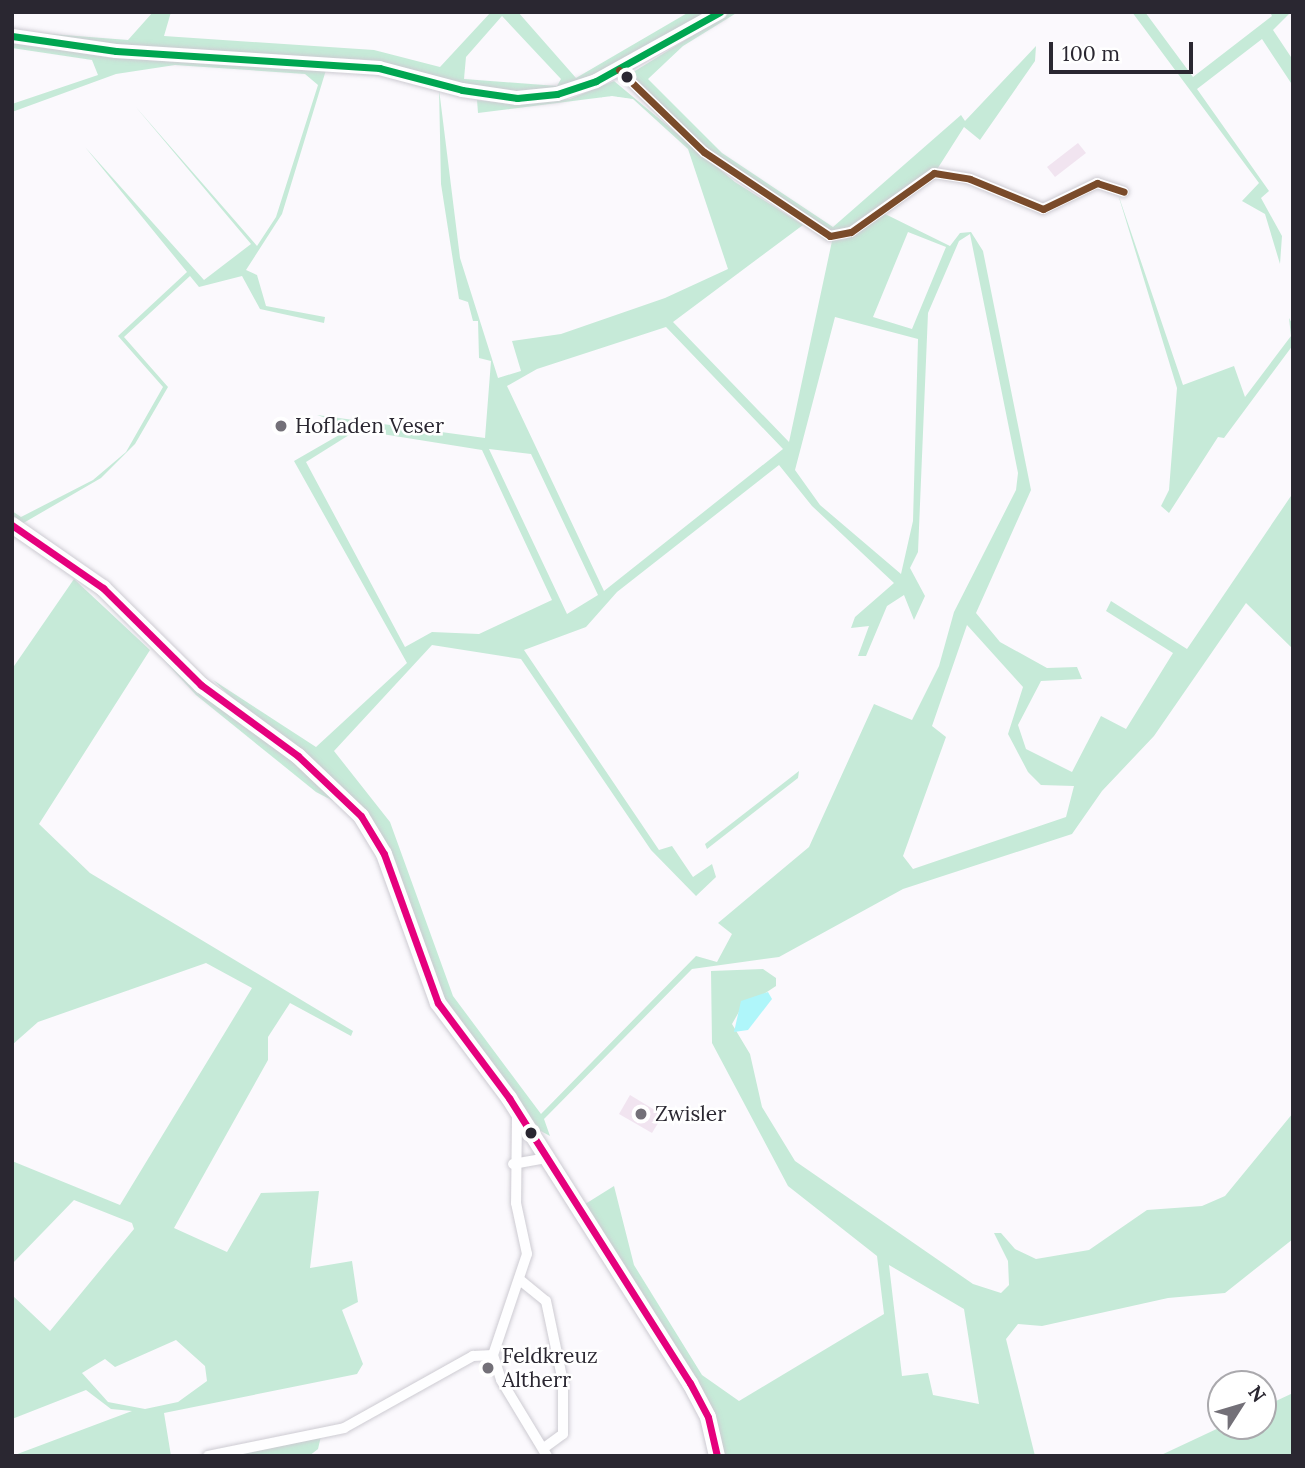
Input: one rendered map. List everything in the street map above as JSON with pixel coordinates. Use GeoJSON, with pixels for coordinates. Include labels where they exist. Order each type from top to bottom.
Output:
{"type":"FeatureCollection","features":[{"type":"Feature","properties":{"kind":"main road"},"geometry":{"type":"LineString","coordinates":[[12,525],[103,588],[201,685],[298,756],[361,816],[384,854],[438,1003],[517,1112],[698,1396],[717,1456]]}},
{"type":"Feature","properties":{"kind":"street"},"geometry":{"type":"LineString","coordinates":[[12,36],[116,51],[379,68],[509,98],[572,91],[619,70],[720,12]]}},
{"type":"Feature","properties":{"kind":"street"},"geometry":{"type":"LineString","coordinates":[[619,70],[704,152],[830,236],[851,232],[920,179],[944,171],[1044,209],[1097,183],[1124,192]]}},
{"type":"Feature","properties":{"kind":"street"},"geometry":{"type":"LineString","coordinates":[[517,1112],[513,1164],[527,1254],[493,1355],[510,1397],[546,1451],[563,1434],[563,1382],[546,1301],[520,1280]]}},
{"type":"Feature","properties":{"kind":"street"},"geometry":{"type":"LineString","coordinates":[[513,1164],[547,1158]]}},
{"type":"Feature","properties":{"kind":"street"},"geometry":{"type":"LineString","coordinates":[[208,1456],[344,1428],[472,1356],[493,1355]]}},
{"type":"Feature","properties":{"kind":"green space"},"geometry":{"type":"Polygon","coordinates":[[[153,12],[171,12],[164,36],[374,50],[440,67],[491,12],[518,12],[576,78],[689,12],[714,12],[627,62],[568,87],[527,92],[480,88],[368,60],[133,47],[12,31],[128,40],[153,12]],[[502,16],[466,57],[464,79],[557,86],[561,79],[502,16]]]}},
{"type":"Feature","properties":{"kind":"green space"},"geometry":{"type":"Polygon","coordinates":[[[731,12],[738,12],[683,46],[648,79],[722,153],[833,227],[961,115],[965,121],[1036,46],[1035,61],[980,140],[964,127],[936,171],[849,230],[828,231],[710,151],[630,74],[731,12]]]}},
{"type":"Feature","properties":{"kind":"green space"},"geometry":{"type":"Polygon","coordinates":[[[1132,12],[1145,12],[1193,77],[1272,16],[1270,12],[1291,12],[1273,30],[1293,60],[1293,86],[1262,39],[1197,89],[1269,191],[1261,198],[1282,236],[1280,264],[1265,214],[1242,201],[1259,183],[1132,12]]]}},
{"type":"Feature","properties":{"kind":"green space"},"geometry":{"type":"Polygon","coordinates":[[[12,40],[111,58],[326,70],[282,214],[246,270],[257,275],[266,306],[325,317],[324,323],[260,309],[242,276],[199,287],[190,276],[124,337],[168,387],[135,444],[101,478],[20,525],[12,520],[12,511],[21,517],[93,480],[126,452],[163,387],[118,336],[187,272],[85,147],[204,280],[251,244],[135,106],[257,246],[276,217],[318,85],[305,74],[175,65],[116,74],[12,112],[12,104],[98,75],[92,60],[12,48],[12,40]]]}},
{"type":"Feature","properties":{"kind":"green space"},"geometry":{"type":"Polygon","coordinates":[[[614,81],[735,182],[803,225],[673,322],[789,442],[832,241],[846,239],[881,212],[950,246],[960,233],[971,232],[983,251],[1031,490],[976,613],[1000,642],[1047,668],[1077,667],[1082,679],[1041,681],[1018,725],[1026,749],[1072,772],[1101,716],[1126,729],[1173,653],[1106,611],[1111,601],[1187,649],[1293,493],[1293,649],[1246,603],[1154,736],[1102,791],[1072,834],[903,889],[779,957],[692,969],[544,1119],[550,1136],[535,1128],[449,1010],[385,843],[213,680],[316,747],[407,663],[294,461],[353,427],[317,415],[485,438],[491,361],[479,358],[478,321],[473,321],[468,302],[459,299],[441,184],[439,89],[460,258],[498,378],[521,371],[512,341],[561,334],[665,298],[728,269],[688,149],[633,99],[612,96],[478,113],[477,100],[513,104],[570,99],[614,81]],[[908,232],[873,317],[912,329],[946,247],[908,232]],[[970,234],[959,241],[928,313],[918,552],[910,568],[925,596],[914,620],[904,595],[887,606],[866,656],[858,656],[869,626],[851,628],[855,617],[894,583],[812,506],[779,465],[617,592],[586,627],[524,650],[659,850],[672,846],[693,877],[712,864],[716,877],[696,896],[651,850],[521,659],[432,645],[334,751],[390,822],[453,996],[541,1114],[696,956],[717,962],[732,934],[718,923],[809,847],[874,704],[912,720],[939,666],[954,612],[1016,490],[1018,473],[970,234]],[[835,317],[795,470],[820,505],[901,574],[913,521],[918,339],[835,317]],[[666,327],[537,369],[507,386],[604,591],[783,449],[666,327]],[[357,430],[306,462],[405,647],[432,632],[479,634],[552,600],[482,450],[357,430]],[[489,449],[567,614],[598,595],[531,454],[489,449]],[[967,625],[932,726],[946,737],[903,856],[913,869],[1066,817],[1074,786],[1041,785],[1028,772],[1008,734],[1023,687],[967,625]]]}},
{"type":"Feature","properties":{"kind":"green space"},"geometry":{"type":"Polygon","coordinates":[[[1117,191],[1183,385],[1234,366],[1245,397],[1291,336],[1289,318],[1293,325],[1293,345],[1224,438],[1218,437],[1169,513],[1161,506],[1169,490],[1177,388],[1117,191]]]}},
{"type":"Feature","properties":{"kind":"green space"},"geometry":{"type":"Polygon","coordinates":[[[74,579],[150,650],[39,824],[90,873],[353,1031],[351,1036],[290,1003],[268,1037],[268,1060],[174,1228],[227,1252],[261,1193],[319,1191],[310,1268],[352,1261],[358,1302],[342,1310],[363,1364],[357,1374],[164,1413],[171,1456],[12,1456],[132,1411],[111,1409],[86,1390],[12,1419],[12,1295],[50,1331],[134,1229],[132,1223],[74,1200],[12,1264],[12,1161],[120,1205],[252,988],[206,963],[38,1022],[12,1045],[12,669],[74,579]],[[176,1340],[115,1367],[105,1359],[82,1373],[108,1402],[145,1409],[178,1402],[207,1381],[205,1366],[176,1340]]]}},
{"type":"Feature","properties":{"kind":"green space"},"geometry":{"type":"Polygon","coordinates":[[[139,633],[272,741],[345,807],[316,792],[196,695],[139,633]]]}},
{"type":"Feature","properties":{"kind":"green space"},"geometry":{"type":"Polygon","coordinates":[[[799,771],[798,778],[707,849],[705,844],[799,771]]]}},
{"type":"Feature","properties":{"kind":"green space"},"geometry":{"type":"Polygon","coordinates":[[[763,969],[776,978],[776,986],[740,1010],[732,1024],[750,1054],[762,1107],[795,1161],[973,1284],[1001,1293],[1009,1285],[1008,1261],[994,1233],[1001,1233],[1015,1249],[1036,1259],[1089,1250],[1147,1210],[1202,1206],[1225,1196],[1293,1113],[1293,1239],[1225,1293],[1168,1298],[1042,1326],[1018,1324],[1006,1339],[1035,1456],[722,1456],[582,1206],[614,1186],[634,1265],[702,1375],[739,1401],[884,1314],[877,1256],[788,1186],[712,1043],[711,971],[763,969]],[[889,1265],[902,1376],[928,1373],[933,1395],[979,1404],[964,1309],[889,1265]]]}},
{"type":"Feature","properties":{"kind":"green space"},"geometry":{"type":"Polygon","coordinates":[[[1293,1393],[1293,1456],[1159,1456],[1207,1434],[1207,1440],[1277,1440],[1277,1400],[1293,1393]]]}},
{"type":"Feature","properties":{"kind":"green space"},"geometry":{"type":"Polygon","coordinates":[[[321,1436],[318,1449],[309,1456],[223,1456],[321,1436]]]}},
{"type":"Feature","properties":{"kind":"water"},"geometry":{"type":"Polygon","coordinates":[[[768,992],[772,999],[748,1030],[734,1032],[741,1001],[768,992]]]}},
{"type":"Feature","properties":{"kind":"building"},"geometry":{"type":"Polygon","coordinates":[[[1078,143],[1086,153],[1055,177],[1047,167],[1078,143]]]}},
{"type":"Feature","properties":{"kind":"building","name":"Zwisler"},"geometry":{"type":"Polygon","coordinates":[[[630,1095],[663,1115],[652,1133],[619,1114],[630,1095]]]}},
{"type":"Feature","properties":{"kind":"transit line"},"geometry":{"type":"LineString","coordinates":[[12,36],[116,51],[379,68],[462,90],[517,98],[557,94],[596,81],[720,12]]}},
{"type":"Feature","properties":{"kind":"transit line"},"geometry":{"type":"LineString","coordinates":[[619,70],[704,152],[830,236],[851,232],[934,173],[970,179],[1043,209],[1097,183],[1124,192]]}},
{"type":"Feature","properties":{"kind":"transit line"},"geometry":{"type":"LineString","coordinates":[[12,525],[103,588],[201,685],[298,756],[361,816],[384,854],[438,1003],[509,1098],[690,1383],[708,1417],[717,1456]]}},
{"type":"Feature","properties":{"kind":"place","name":"Hofladen Veser"},"geometry":{"type":"Point","coordinates":[281,426]}},
{"type":"Feature","properties":{"kind":"place","name":"Zwisler"},"geometry":{"type":"Point","coordinates":[641,1114]}},
{"type":"Feature","properties":{"kind":"place","name":"Feldkreuz Altherr"},"geometry":{"type":"Point","coordinates":[488,1368]}}]}
